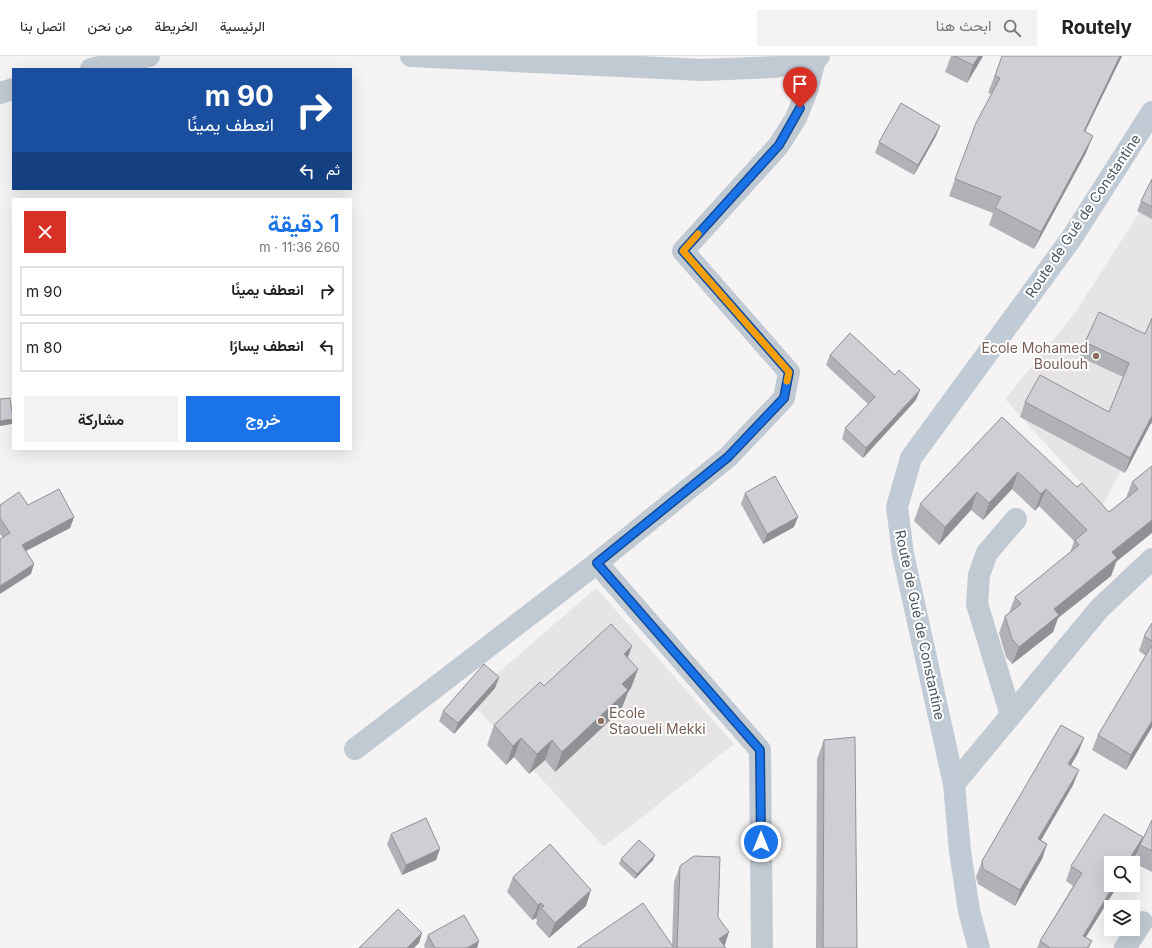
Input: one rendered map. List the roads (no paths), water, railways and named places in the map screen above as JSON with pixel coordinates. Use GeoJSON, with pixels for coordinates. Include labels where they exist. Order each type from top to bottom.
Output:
{"type":"FeatureCollection","features":[{"type":"Feature","properties":{"kind":"main road","name":"Route de Gué de Constantine"},"geometry":{"type":"LineString","coordinates":[[979,948],[969,911],[960,851],[954,784],[903,554],[897,507],[911,458],[1071,239],[1152,112]]}},
{"type":"Feature","properties":{"kind":"street"},"geometry":{"type":"LineString","coordinates":[[95,68],[149,56]]}},
{"type":"Feature","properties":{"kind":"street"},"geometry":{"type":"LineString","coordinates":[[355,749],[597,563],[728,457],[784,398],[789,372],[683,251],[779,145],[796,118],[808,88],[817,57],[774,67],[703,70],[411,56]]}},
{"type":"Feature","properties":{"kind":"street"},"geometry":{"type":"LineString","coordinates":[[0,93],[12,90]]}},
{"type":"Feature","properties":{"kind":"street"},"geometry":{"type":"LineString","coordinates":[[1011,715],[977,604],[979,575],[987,553],[1016,519]]}},
{"type":"Feature","properties":{"kind":"street"},"geometry":{"type":"LineString","coordinates":[[954,784],[1099,609],[1152,559]]}},
{"type":"Feature","properties":{"kind":"street"},"geometry":{"type":"LineString","coordinates":[[597,563],[760,750],[762,948]]}},
{"type":"Feature","properties":{"kind":"street"},"geometry":{"type":"LineString","coordinates":[[1125,948],[1142,922]]}},
{"type":"Feature","properties":{"kind":"place","name":"Ecole Mohamed Boulouh"},"geometry":{"type":"Point","coordinates":[1096,356]}},
{"type":"Feature","properties":{"kind":"place","name":"Ecole Staoueli Mekki"},"geometry":{"type":"Point","coordinates":[601,721]}}]}
